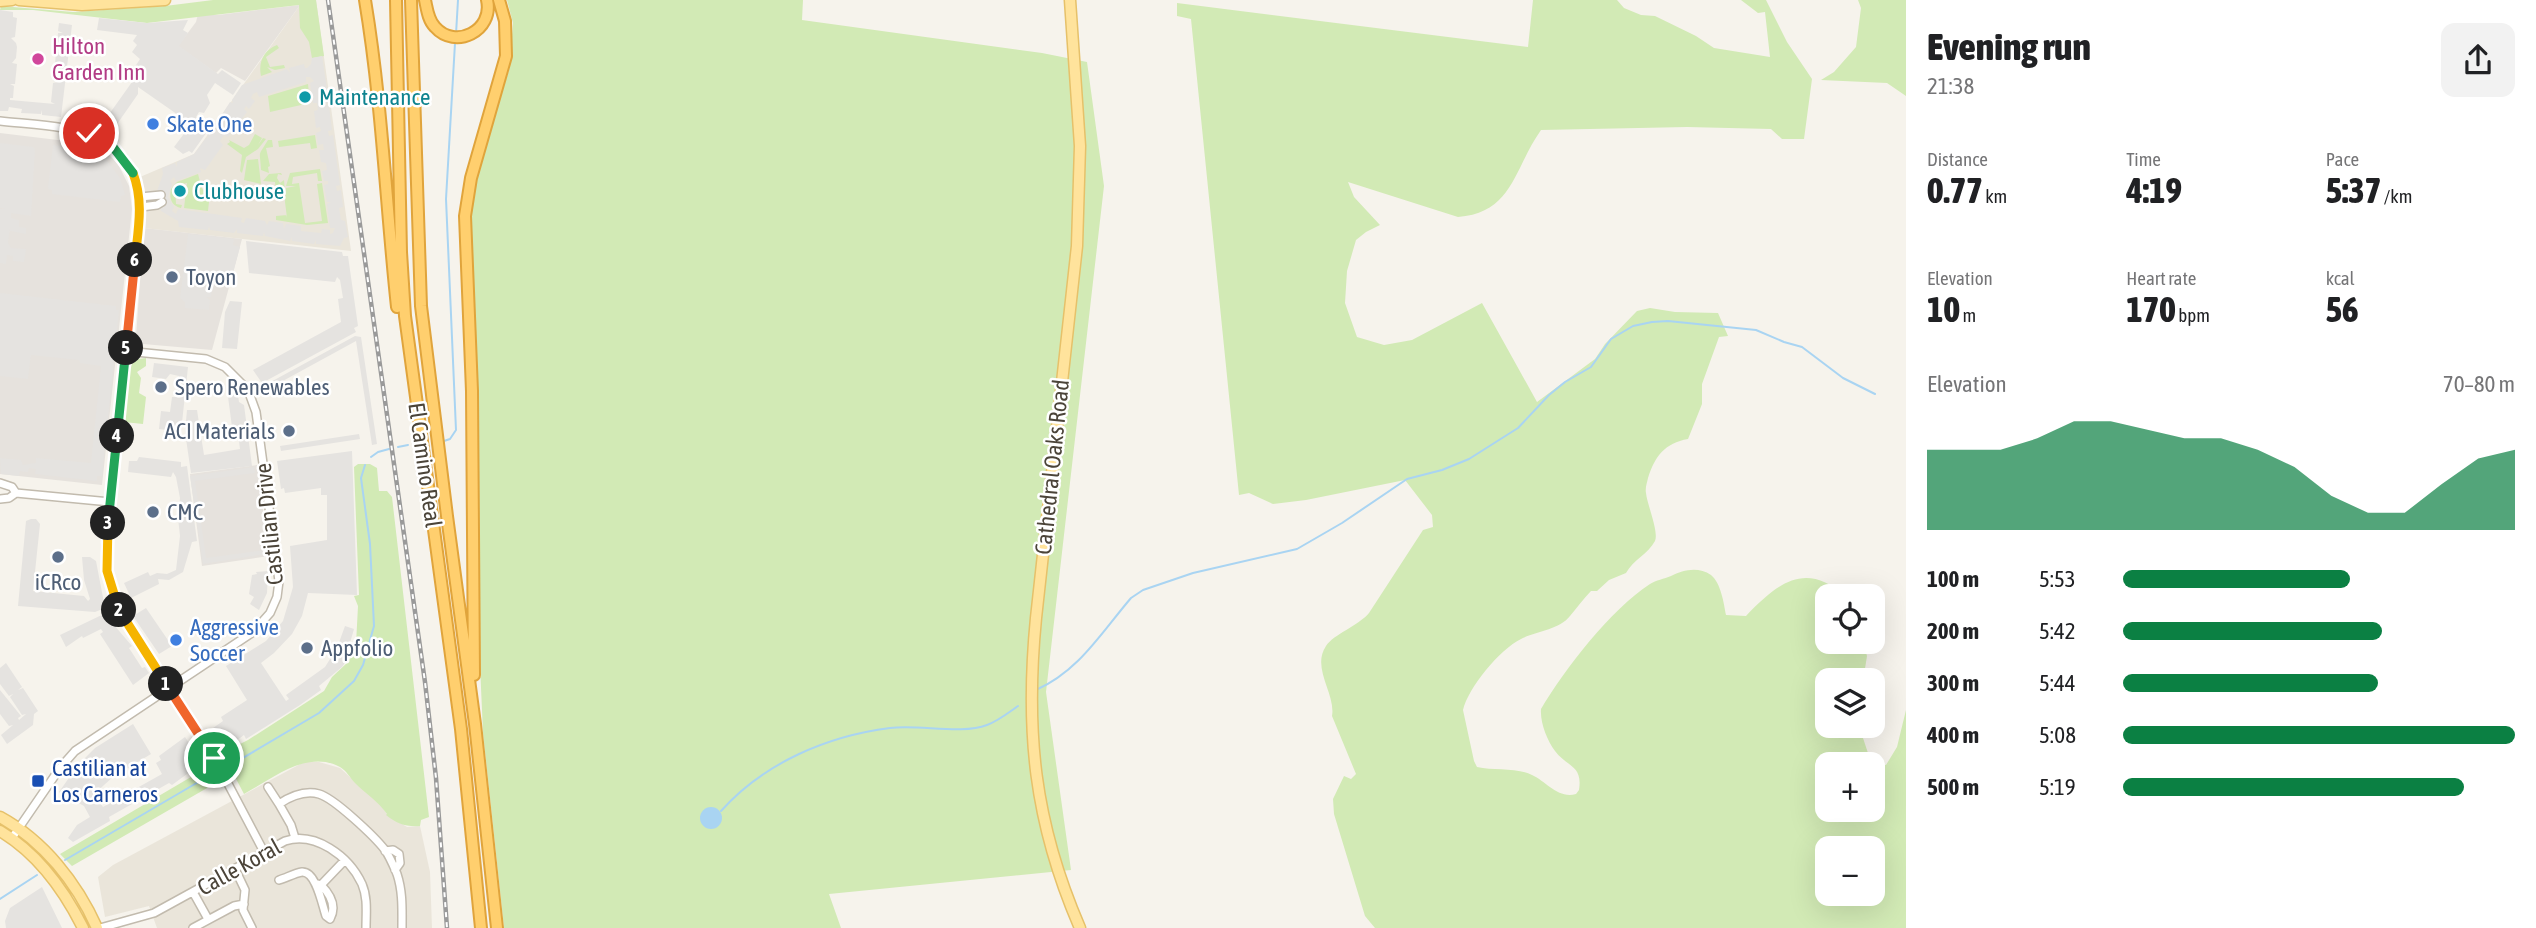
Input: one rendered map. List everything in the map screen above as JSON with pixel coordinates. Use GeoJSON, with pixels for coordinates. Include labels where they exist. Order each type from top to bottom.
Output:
{"type":"FeatureCollection","features":[{"type":"Feature","properties":{"kind":"highway"},"geometry":{"type":"LineString","coordinates":[[365,0],[387,179],[402,346],[410,367]]}},
{"type":"Feature","properties":{"kind":"highway","name":"El Camino Real"},"geometry":{"type":"LineString","coordinates":[[396,0],[401,252],[410,367],[461,729],[481,928]]}},
{"type":"Feature","properties":{"kind":"highway","name":"El Camino Real"},"geometry":{"type":"LineString","coordinates":[[411,0],[421,306],[475,724],[497,928]]}},
{"type":"Feature","properties":{"kind":"highway"},"geometry":{"type":"LineString","coordinates":[[425,0],[433,26],[449,35],[464,36],[485,24],[489,14],[487,0]]}},
{"type":"Feature","properties":{"kind":"highway"},"geometry":{"type":"LineString","coordinates":[[475,724],[472,391],[465,216],[474,169],[506,56],[505,21],[499,0]]}},
{"type":"Feature","properties":{"kind":"main road"},"geometry":{"type":"LineString","coordinates":[[0,1],[12,0]]}},
{"type":"Feature","properties":{"kind":"main road"},"geometry":{"type":"LineString","coordinates":[[19,0],[82,5],[165,0]]}},
{"type":"Feature","properties":{"kind":"main road","name":"Cathedral Oaks Road"},"geometry":{"type":"LineString","coordinates":[[1070,0],[1080,146],[1078,232],[1031,666],[1030,717],[1035,773],[1049,842],[1080,928]]}},
{"type":"Feature","properties":{"kind":"main road"},"geometry":{"type":"LineString","coordinates":[[0,817],[64,892],[83,928]]}},
{"type":"Feature","properties":{"kind":"main road"},"geometry":{"type":"LineString","coordinates":[[0,831],[15,833],[48,855],[80,894],[99,928]]}},
{"type":"Feature","properties":{"kind":"street"},"geometry":{"type":"LineString","coordinates":[[0,121],[72,128],[97,137],[113,147],[133,173],[141,207],[106,556],[113,595],[126,622],[215,759],[264,852]]}},
{"type":"Feature","properties":{"kind":"street"},"geometry":{"type":"LineString","coordinates":[[140,197],[161,198],[157,205],[141,207]]}},
{"type":"Feature","properties":{"kind":"street","name":"Castilian Drive"},"geometry":{"type":"LineString","coordinates":[[15,833],[75,751],[246,637],[262,624],[274,605],[279,589],[256,412],[244,384],[225,367],[206,359],[126,351]]}},
{"type":"Feature","properties":{"kind":"street"},"geometry":{"type":"LineString","coordinates":[[0,483],[12,487],[16,493]]}},
{"type":"Feature","properties":{"kind":"street"},"geometry":{"type":"LineString","coordinates":[[0,499],[9,498],[16,493],[110,502]]}},
{"type":"Feature","properties":{"kind":"street"},"geometry":{"type":"LineString","coordinates":[[268,788],[291,825],[295,838]]}},
{"type":"Feature","properties":{"kind":"street"},"geometry":{"type":"LineString","coordinates":[[279,804],[300,794],[321,795],[336,803],[385,850],[393,850],[399,854],[400,863],[395,870],[401,891],[402,928]]}},
{"type":"Feature","properties":{"kind":"street","name":"Calle Koral"},"geometry":{"type":"LineString","coordinates":[[99,928],[154,914],[264,852],[295,838],[315,840],[331,849],[356,874],[367,903],[366,928]]}},
{"type":"Feature","properties":{"kind":"street"},"geometry":{"type":"LineString","coordinates":[[319,885],[344,861]]}},
{"type":"Feature","properties":{"kind":"street"},"geometry":{"type":"LineString","coordinates":[[235,869],[245,890],[243,910],[252,928]]}},
{"type":"Feature","properties":{"kind":"street"},"geometry":{"type":"LineString","coordinates":[[279,880],[304,872],[310,875],[319,885],[326,916],[330,919],[332,928]]}},
{"type":"Feature","properties":{"kind":"street"},"geometry":{"type":"LineString","coordinates":[[194,892],[208,919]]}},
{"type":"Feature","properties":{"kind":"street"},"geometry":{"type":"LineString","coordinates":[[193,928],[244,904]]}},
{"type":"Feature","properties":{"kind":"shaded area"},"geometry":{"type":"Polygon","coordinates":[[[316,0],[351,251],[144,228],[146,200],[140,177],[194,154],[300,5],[316,0]]]}},
{"type":"Feature","properties":{"kind":"shaded area"},"geometry":{"type":"Polygon","coordinates":[[[300,5],[245,81],[221,68],[216,73],[178,46],[196,22],[198,14],[218,15],[300,5]]]}},
{"type":"Feature","properties":{"kind":"shaded area"},"geometry":{"type":"Polygon","coordinates":[[[0,10],[13,12],[13,17],[17,18],[15,37],[11,38],[17,47],[16,58],[12,63],[17,64],[15,84],[10,84],[14,86],[13,98],[10,100],[55,104],[51,102],[53,83],[58,82],[53,81],[55,65],[60,65],[55,64],[56,52],[61,52],[62,49],[57,48],[58,33],[63,33],[58,31],[59,23],[72,25],[61,117],[42,115],[42,110],[41,114],[21,113],[22,109],[9,107],[8,111],[0,111],[0,10]]]}},
{"type":"Feature","properties":{"kind":"shaded area"},"geometry":{"type":"Polygon","coordinates":[[[99,18],[147,23],[188,20],[183,30],[188,33],[179,46],[218,74],[222,70],[241,83],[233,95],[215,83],[207,95],[210,103],[204,113],[199,112],[196,117],[197,121],[209,129],[192,153],[189,151],[183,154],[174,147],[189,127],[194,130],[194,126],[138,87],[138,94],[115,127],[105,120],[132,82],[129,76],[140,59],[132,52],[137,45],[133,41],[137,35],[97,30],[99,18]]]}},
{"type":"Feature","properties":{"kind":"shaded area"},"geometry":{"type":"Polygon","coordinates":[[[322,56],[329,103],[324,104],[329,106],[332,130],[328,131],[329,136],[333,135],[340,185],[336,186],[337,191],[341,190],[343,207],[339,208],[348,237],[344,238],[340,246],[316,244],[316,240],[314,244],[292,241],[292,237],[290,241],[265,236],[264,232],[263,236],[237,233],[237,229],[234,233],[210,230],[209,226],[208,230],[179,227],[178,221],[161,211],[156,194],[163,174],[162,168],[175,163],[177,167],[177,162],[194,154],[208,138],[218,120],[222,122],[219,119],[230,102],[233,103],[232,100],[242,85],[287,69],[290,73],[289,68],[304,64],[307,68],[312,58],[322,56]],[[306,77],[306,82],[259,97],[257,92],[253,94],[251,98],[255,101],[249,109],[246,106],[244,109],[247,112],[228,137],[224,135],[220,141],[223,145],[205,170],[200,168],[201,172],[176,181],[174,177],[170,181],[172,184],[168,197],[174,207],[172,211],[176,214],[178,209],[242,218],[241,222],[244,223],[246,218],[265,221],[267,225],[269,221],[283,223],[284,229],[286,224],[301,226],[301,231],[321,233],[322,229],[333,233],[335,228],[330,228],[327,204],[331,202],[327,202],[324,185],[328,184],[328,181],[324,181],[322,171],[327,170],[326,163],[321,162],[319,150],[324,150],[323,144],[318,145],[316,133],[321,131],[320,127],[316,128],[314,111],[318,110],[317,103],[313,103],[310,83],[314,81],[306,77]]]}},
{"type":"Feature","properties":{"kind":"shaded area"},"geometry":{"type":"Polygon","coordinates":[[[0,133],[99,145],[118,164],[129,186],[132,209],[102,485],[0,474],[0,133]]]}},
{"type":"Feature","properties":{"kind":"shaded area"},"geometry":{"type":"Polygon","coordinates":[[[0,143],[35,149],[31,216],[11,213],[11,218],[19,220],[19,227],[26,228],[26,234],[10,231],[10,227],[8,243],[11,248],[26,249],[24,262],[13,261],[13,256],[7,255],[6,264],[0,263],[0,209],[5,209],[0,208],[0,143]]]}},
{"type":"Feature","properties":{"kind":"shaded area"},"geometry":{"type":"Polygon","coordinates":[[[53,145],[90,149],[102,154],[120,178],[125,195],[121,196],[120,202],[52,194],[52,190],[48,189],[53,145]]]}},
{"type":"Feature","properties":{"kind":"shaded area"},"geometry":{"type":"Polygon","coordinates":[[[144,228],[242,239],[212,350],[143,344],[136,336],[144,228]]]}},
{"type":"Feature","properties":{"kind":"shaded area"},"geometry":{"type":"Polygon","coordinates":[[[188,234],[234,239],[233,245],[240,247],[232,277],[214,274],[211,297],[206,297],[210,300],[209,310],[185,308],[185,302],[180,298],[188,234]]]}},
{"type":"Feature","properties":{"kind":"shaded area"},"geometry":{"type":"Polygon","coordinates":[[[246,241],[342,252],[343,256],[348,256],[358,326],[354,328],[356,332],[262,383],[253,370],[341,322],[338,299],[343,298],[337,277],[335,282],[249,273],[246,241]]]}},
{"type":"Feature","properties":{"kind":"shaded area"},"geometry":{"type":"Polygon","coordinates":[[[0,293],[116,306],[116,310],[119,310],[102,476],[97,476],[97,481],[35,474],[36,469],[29,468],[28,472],[20,471],[19,476],[1,474],[0,458],[21,460],[23,465],[36,463],[36,458],[91,463],[101,366],[80,363],[79,360],[31,355],[28,379],[0,376],[0,293]]]}},
{"type":"Feature","properties":{"kind":"shaded area"},"geometry":{"type":"Polygon","coordinates":[[[230,301],[242,302],[237,349],[222,348],[225,312],[230,301]]]}},
{"type":"Feature","properties":{"kind":"shaded area"},"geometry":{"type":"Polygon","coordinates":[[[355,336],[361,337],[377,444],[372,445],[356,341],[270,388],[267,384],[355,336]]]}},
{"type":"Feature","properties":{"kind":"shaded area"},"geometry":{"type":"Polygon","coordinates":[[[154,363],[188,367],[181,432],[159,429],[161,411],[170,412],[172,397],[177,397],[179,376],[170,374],[166,379],[152,377],[154,363]]]}},
{"type":"Feature","properties":{"kind":"shaded area"},"geometry":{"type":"Polygon","coordinates":[[[231,384],[237,389],[239,402],[244,405],[252,466],[191,473],[185,432],[187,410],[197,410],[204,455],[240,449],[237,426],[232,427],[227,389],[231,384]]]}},
{"type":"Feature","properties":{"kind":"shaded area"},"geometry":{"type":"Polygon","coordinates":[[[359,434],[360,439],[281,451],[280,446],[359,434]]]}},
{"type":"Feature","properties":{"kind":"shaded area"},"geometry":{"type":"Polygon","coordinates":[[[352,451],[357,595],[308,593],[302,616],[292,634],[261,663],[286,701],[289,699],[286,695],[325,667],[337,648],[345,626],[354,629],[347,653],[350,656],[342,667],[319,686],[321,690],[246,739],[244,735],[225,749],[213,728],[223,721],[221,717],[247,700],[226,666],[266,641],[283,621],[293,587],[290,546],[327,540],[327,495],[321,495],[321,488],[285,493],[284,488],[281,489],[277,461],[352,451]]]}},
{"type":"Feature","properties":{"kind":"shaded area"},"geometry":{"type":"Polygon","coordinates":[[[139,457],[181,462],[181,467],[187,466],[197,541],[192,542],[183,572],[169,580],[158,579],[159,584],[131,598],[124,583],[148,572],[150,576],[176,570],[180,536],[180,498],[176,477],[173,472],[171,477],[128,472],[129,461],[137,461],[139,457]]]}},
{"type":"Feature","properties":{"kind":"shaded area"},"geometry":{"type":"Polygon","coordinates":[[[257,465],[269,556],[202,566],[190,474],[257,465]]]}},
{"type":"Feature","properties":{"kind":"shaded area"},"geometry":{"type":"Polygon","coordinates":[[[254,467],[255,473],[195,481],[206,558],[265,550],[265,554],[203,564],[190,476],[254,467]]]}},
{"type":"Feature","properties":{"kind":"shaded area"},"geometry":{"type":"Polygon","coordinates":[[[36,519],[40,524],[33,591],[84,596],[88,601],[90,599],[84,580],[82,557],[90,557],[96,561],[105,608],[95,612],[18,606],[26,521],[36,519]]]}},
{"type":"Feature","properties":{"kind":"shaded area"},"geometry":{"type":"Polygon","coordinates":[[[268,571],[267,593],[259,610],[250,604],[254,597],[249,594],[252,575],[268,571]]]}},
{"type":"Feature","properties":{"kind":"shaded area"},"geometry":{"type":"Polygon","coordinates":[[[146,608],[172,646],[159,654],[133,616],[146,608]]]}},
{"type":"Feature","properties":{"kind":"shaded area"},"geometry":{"type":"Polygon","coordinates":[[[108,612],[117,623],[114,625],[132,646],[129,648],[142,668],[145,667],[149,673],[133,685],[100,634],[103,632],[101,629],[83,638],[82,636],[66,647],[60,635],[108,612]]]}},
{"type":"Feature","properties":{"kind":"shaded area"},"geometry":{"type":"Polygon","coordinates":[[[6,663],[22,687],[18,690],[23,688],[38,711],[34,714],[33,725],[7,744],[1,735],[13,725],[9,726],[0,714],[0,690],[21,716],[19,720],[26,714],[22,715],[10,697],[13,694],[9,696],[0,684],[0,668],[6,663]]]}},
{"type":"Feature","properties":{"kind":"shaded area"},"geometry":{"type":"Polygon","coordinates":[[[133,724],[151,754],[113,777],[94,794],[103,807],[162,774],[156,763],[161,760],[159,756],[185,737],[202,763],[172,785],[169,783],[109,817],[110,821],[73,842],[68,838],[77,825],[90,817],[84,806],[59,792],[78,765],[95,748],[133,724]]]}},
{"type":"Feature","properties":{"kind":"shaded area"},"geometry":{"type":"Polygon","coordinates":[[[304,762],[319,762],[340,768],[380,804],[387,814],[407,827],[420,826],[430,872],[432,928],[157,928],[149,906],[105,917],[98,877],[113,865],[304,762]]]}},
{"type":"Feature","properties":{"kind":"shaded area"},"geometry":{"type":"Polygon","coordinates":[[[42,887],[62,928],[6,928],[5,921],[10,908],[42,887]]]}},
{"type":"Feature","properties":{"kind":"green space"},"geometry":{"type":"Polygon","coordinates":[[[213,0],[316,0],[324,56],[312,58],[309,42],[300,28],[299,5],[147,23],[33,10],[0,10],[1,6],[73,12],[213,0]]]}},
{"type":"Feature","properties":{"kind":"green space"},"geometry":{"type":"Polygon","coordinates":[[[507,0],[803,0],[802,20],[1042,53],[1087,62],[1104,186],[1046,692],[1071,870],[829,894],[841,928],[504,928],[483,733],[479,642],[477,392],[470,210],[482,154],[509,70],[513,23],[507,0]]]}},
{"type":"Feature","properties":{"kind":"green space"},"geometry":{"type":"Polygon","coordinates":[[[1533,0],[1617,0],[1624,8],[1641,15],[1655,16],[1714,48],[1770,57],[1765,12],[1758,13],[1741,0],[1766,0],[1787,42],[1812,79],[1804,139],[1782,139],[1771,129],[1687,127],[1541,130],[1501,198],[1476,214],[1458,217],[1348,182],[1354,197],[1380,225],[1356,240],[1347,271],[1345,303],[1357,337],[1384,345],[1412,340],[1482,303],[1537,402],[1595,359],[1605,344],[1637,311],[1650,308],[1675,312],[1718,313],[1728,336],[1719,337],[1702,384],[1702,404],[1688,439],[1667,447],[1658,457],[1648,478],[1646,491],[1655,541],[1626,573],[1609,580],[1597,591],[1591,591],[1565,621],[1513,644],[1486,670],[1471,691],[1463,710],[1474,761],[1477,767],[1526,773],[1558,792],[1576,794],[1579,790],[1579,776],[1549,742],[1541,709],[1590,641],[1619,609],[1650,584],[1686,571],[1696,570],[1711,575],[1722,594],[1726,615],[1746,616],[1780,586],[1804,578],[1817,580],[1826,584],[1815,584],[1815,654],[1867,656],[1865,668],[1815,668],[1815,738],[1863,738],[1868,752],[1815,752],[1815,822],[1885,822],[1885,765],[1897,747],[1906,710],[1906,928],[1375,928],[1365,916],[1334,814],[1333,799],[1344,776],[1351,779],[1356,774],[1332,716],[1331,699],[1322,672],[1322,654],[1330,642],[1369,613],[1423,530],[1433,527],[1432,515],[1405,480],[1273,504],[1249,493],[1239,495],[1191,19],[1177,16],[1177,3],[1528,47],[1533,0]]]}},
{"type":"Feature","properties":{"kind":"green space"},"geometry":{"type":"Polygon","coordinates":[[[1858,0],[1906,0],[1906,96],[1887,83],[1821,80],[1834,72],[1856,47],[1861,8],[1858,0]]]}},
{"type":"Feature","properties":{"kind":"green space"},"geometry":{"type":"Polygon","coordinates":[[[277,45],[279,48],[266,57],[270,67],[284,65],[285,68],[275,70],[267,67],[272,72],[261,76],[263,57],[277,45]]]}},
{"type":"Feature","properties":{"kind":"green space"},"geometry":{"type":"Polygon","coordinates":[[[308,84],[310,103],[270,112],[268,96],[308,84]]]}},
{"type":"Feature","properties":{"kind":"green space"},"geometry":{"type":"Polygon","coordinates":[[[255,134],[262,138],[258,145],[263,138],[266,139],[246,157],[242,173],[242,155],[227,144],[229,140],[244,148],[255,134]]]}},
{"type":"Feature","properties":{"kind":"green space"},"geometry":{"type":"Polygon","coordinates":[[[315,135],[317,148],[311,149],[310,143],[279,147],[278,141],[315,135]]]}},
{"type":"Feature","properties":{"kind":"green space"},"geometry":{"type":"Polygon","coordinates":[[[268,140],[272,140],[273,147],[266,148],[269,173],[261,170],[260,156],[268,140]]]}},
{"type":"Feature","properties":{"kind":"green space"},"geometry":{"type":"Polygon","coordinates":[[[258,159],[261,184],[244,180],[247,160],[258,159]]]}},
{"type":"Feature","properties":{"kind":"green space"},"geometry":{"type":"Polygon","coordinates":[[[320,169],[322,181],[318,181],[317,173],[293,177],[292,184],[299,183],[305,223],[322,221],[317,184],[322,183],[328,223],[307,225],[276,220],[276,216],[287,215],[286,188],[296,186],[286,186],[290,173],[320,169]]]}},
{"type":"Feature","properties":{"kind":"green space"},"geometry":{"type":"Polygon","coordinates":[[[281,173],[277,178],[280,183],[284,180],[285,192],[276,193],[275,182],[263,181],[269,174],[281,173]]]}},
{"type":"Feature","properties":{"kind":"green space"},"geometry":{"type":"Polygon","coordinates":[[[198,174],[202,189],[210,193],[208,211],[184,208],[187,183],[175,186],[176,204],[182,205],[181,208],[175,205],[171,198],[171,189],[177,182],[198,174]]]}},
{"type":"Feature","properties":{"kind":"green space"},"geometry":{"type":"Polygon","coordinates":[[[146,358],[146,366],[137,372],[141,378],[139,393],[146,397],[143,424],[124,422],[130,369],[138,359],[146,358]]]}},
{"type":"Feature","properties":{"kind":"green space"},"geometry":{"type":"Polygon","coordinates":[[[358,464],[370,464],[377,468],[379,491],[387,491],[392,497],[429,817],[421,820],[420,826],[402,824],[390,818],[345,770],[328,762],[290,768],[244,794],[233,773],[225,775],[220,763],[228,750],[324,691],[332,677],[348,662],[356,644],[358,606],[354,596],[359,595],[354,467],[358,464]]]}},
{"type":"Feature","properties":{"kind":"green space"},"geometry":{"type":"Polygon","coordinates":[[[208,767],[214,784],[72,866],[60,854],[208,767]]]}},
{"type":"Feature","properties":{"kind":"water"},"geometry":{"type":"Polygon","coordinates":[[[711,807],[719,810],[722,818],[719,826],[711,829],[703,826],[700,818],[703,810],[711,807]]]}},
{"type":"Feature","properties":{"kind":"waterway"},"geometry":{"type":"LineString","coordinates":[[456,34],[458,0]]}},
{"type":"Feature","properties":{"kind":"waterway"},"geometry":{"type":"LineString","coordinates":[[444,441],[450,439],[456,430],[446,199],[455,43]]}},
{"type":"Feature","properties":{"kind":"waterway"},"geometry":{"type":"LineString","coordinates":[[1036,690],[1065,673],[1077,662],[1131,598],[1143,590],[1193,573],[1297,549],[1342,523],[1407,479],[1442,470],[1469,459],[1518,428],[1549,395],[1591,367],[1611,339],[1633,326],[1668,321],[1756,330],[1802,347],[1843,378],[1875,394]]}},
{"type":"Feature","properties":{"kind":"waterway"},"geometry":{"type":"LineString","coordinates":[[398,447],[408,445]]}},
{"type":"Feature","properties":{"kind":"waterway"},"geometry":{"type":"LineString","coordinates":[[371,457],[389,449]]}},
{"type":"Feature","properties":{"kind":"waterway"},"geometry":{"type":"LineString","coordinates":[[231,765],[319,713],[354,681],[363,665],[374,626],[370,544],[361,478],[365,465]]}},
{"type":"Feature","properties":{"kind":"waterway"},"geometry":{"type":"LineString","coordinates":[[721,811],[757,779],[798,754],[820,745],[890,728],[977,728],[995,721],[1018,706]]}},
{"type":"Feature","properties":{"kind":"waterway"},"geometry":{"type":"LineString","coordinates":[[65,860],[212,774]]}},
{"type":"Feature","properties":{"kind":"waterway"},"geometry":{"type":"LineString","coordinates":[[0,899],[37,875]]}},
{"type":"Feature","properties":{"kind":"railway"},"geometry":{"type":"LineString","coordinates":[[328,0],[425,682],[436,778],[447,928]]}},
{"type":"Feature","properties":{"kind":"place","name":"Hilton Garden Inn"},"geometry":{"type":"Point","coordinates":[38,59]}},
{"type":"Feature","properties":{"kind":"place","name":"Maintenance"},"geometry":{"type":"Point","coordinates":[305,97]}},
{"type":"Feature","properties":{"kind":"place","name":"Skate One"},"geometry":{"type":"Point","coordinates":[153,124]}},
{"type":"Feature","properties":{"kind":"place","name":"Clubhouse"},"geometry":{"type":"Point","coordinates":[180,191]}},
{"type":"Feature","properties":{"kind":"place","name":"Toyon"},"geometry":{"type":"Point","coordinates":[172,277]}},
{"type":"Feature","properties":{"kind":"place","name":"Spero Renewables"},"geometry":{"type":"Point","coordinates":[161,387]}},
{"type":"Feature","properties":{"kind":"place","name":"ACI Materials"},"geometry":{"type":"Point","coordinates":[289,431]}},
{"type":"Feature","properties":{"kind":"place","name":"CMC"},"geometry":{"type":"Point","coordinates":[153,512]}},
{"type":"Feature","properties":{"kind":"place","name":"iCRco"},"geometry":{"type":"Point","coordinates":[58,557]}},
{"type":"Feature","properties":{"kind":"place","name":"Aggressive Soccer"},"geometry":{"type":"Point","coordinates":[176,640]}},
{"type":"Feature","properties":{"kind":"place","name":"Appfolio"},"geometry":{"type":"Point","coordinates":[307,648]}},
{"type":"Feature","properties":{"kind":"place","name":"Castilian at Los Carneros"},"geometry":{"type":"Point","coordinates":[38,781]}},
{"type":"Feature","properties":{"kind":"route"},"geometry":{"type":"LineString","coordinates":[[89,133],[106,142],[127,163],[137,184],[141,207],[106,542],[107,571],[122,615],[214,758]]}}]}
